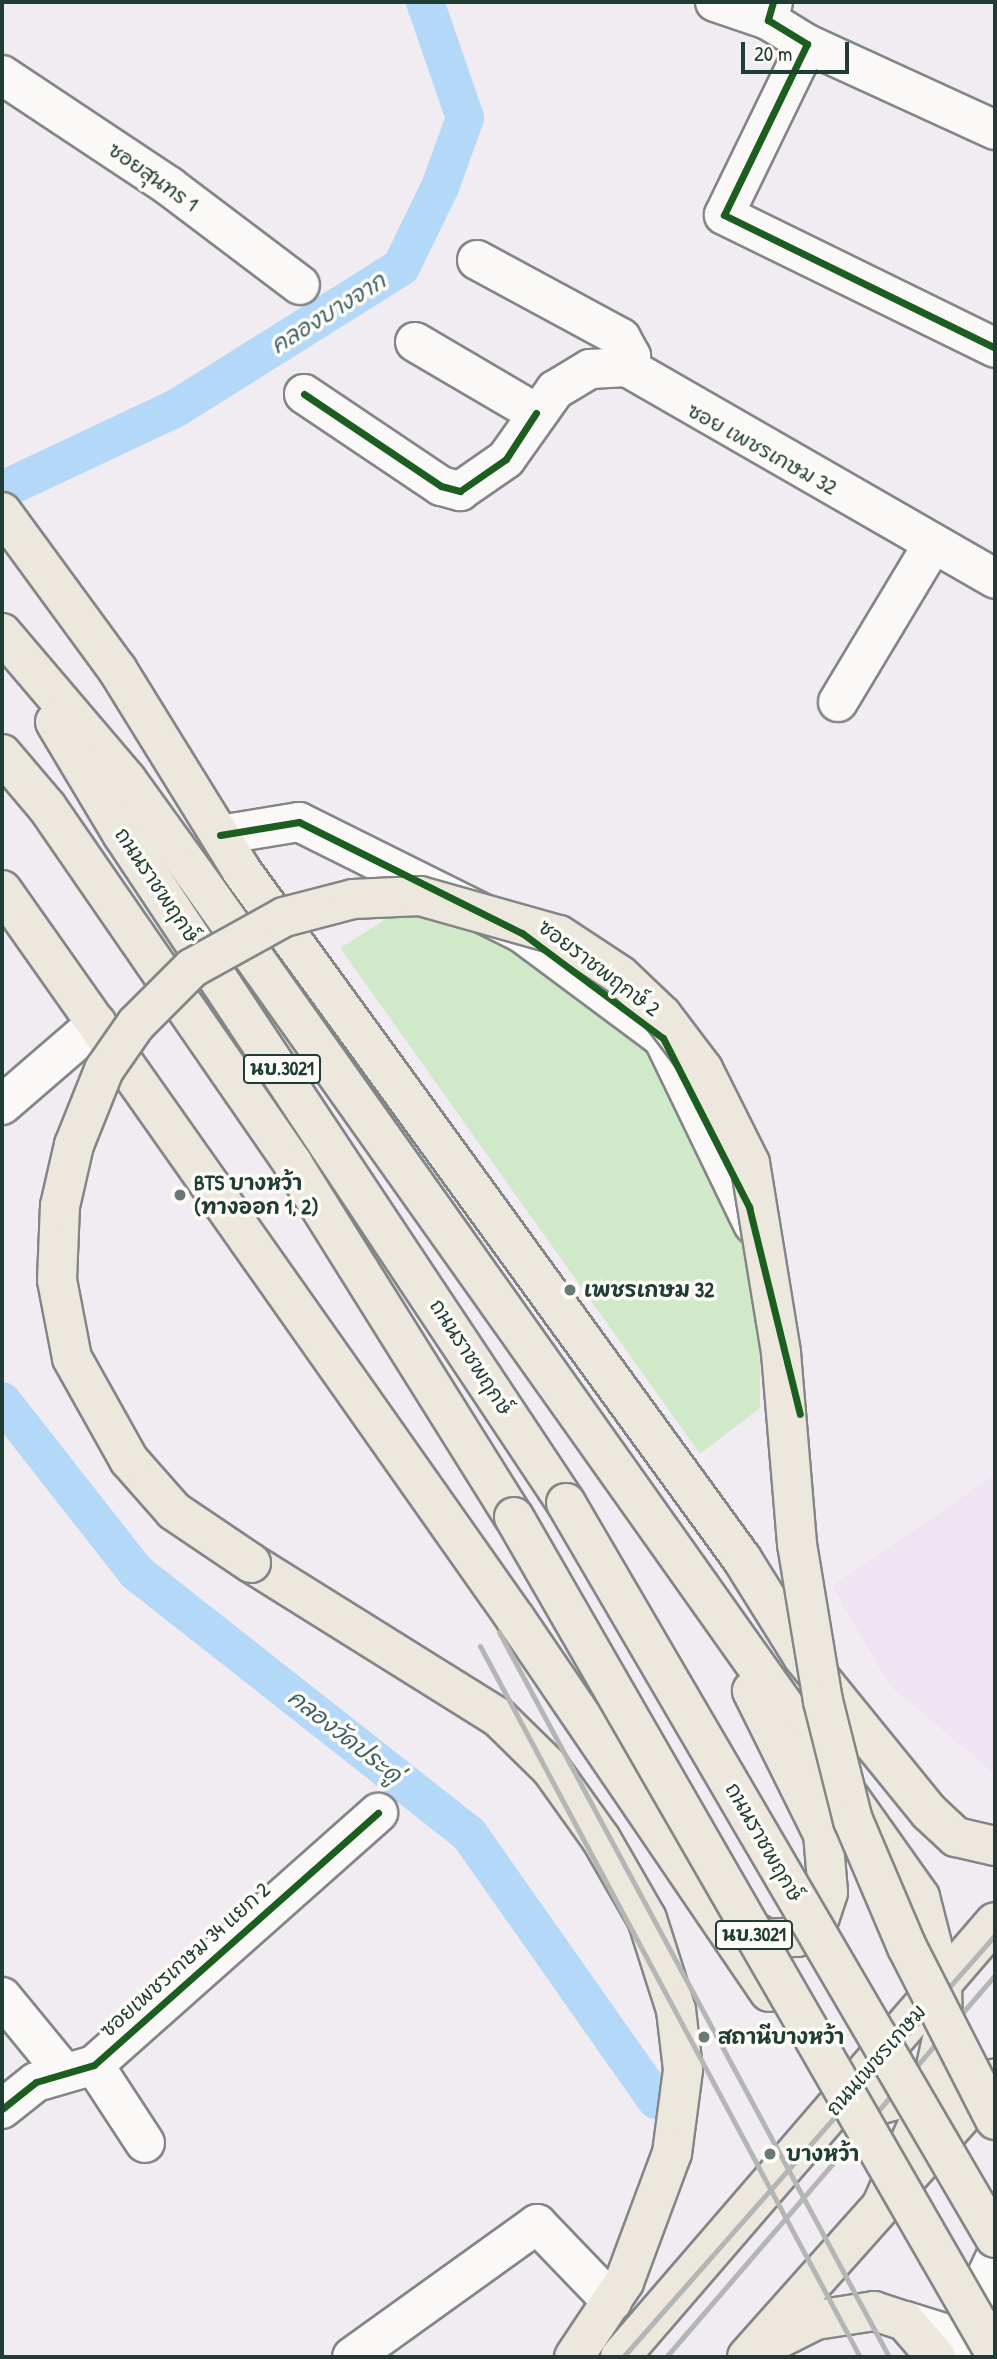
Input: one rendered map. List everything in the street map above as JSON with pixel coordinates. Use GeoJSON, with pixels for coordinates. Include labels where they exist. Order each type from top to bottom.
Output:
{"type":"FeatureCollection","features":[{"type":"Feature","properties":{"kind":"main road"},"geometry":{"type":"LineString","coordinates":[[8,520],[117,669],[241,870],[470,1263]]}},
{"type":"Feature","properties":{"kind":"main road"},"geometry":{"type":"LineString","coordinates":[[2,633],[127,780],[920,1897],[942,1983],[943,2034],[931,2092],[881,2207]]}},
{"type":"Feature","properties":{"kind":"main road","name":"ถนนราชพฤกษ์"},"geometry":{"type":"LineString","coordinates":[[2,633],[122,834],[566,1503],[995,2238]]}},
{"type":"Feature","properties":{"kind":"main road","name":"นบ.3021"},"geometry":{"type":"LineString","coordinates":[[2,754],[47,807],[293,1164],[514,1517],[995,2351]]}},
{"type":"Feature","properties":{"kind":"main road"},"geometry":{"type":"LineString","coordinates":[[241,870],[742,1559],[803,1657],[929,1812],[956,1837],[995,1846]]}},
{"type":"Feature","properties":{"kind":"main road"},"geometry":{"type":"LineString","coordinates":[[2,890],[514,1618],[705,1895],[841,2102],[878,2105],[931,2092],[995,2054]]}},
{"type":"Feature","properties":{"kind":"main road"},"geometry":{"type":"LineString","coordinates":[[574,2357],[612,2302],[672,2153],[683,2070],[676,2010],[647,1919],[601,1839],[551,1769],[499,1718],[251,1563],[174,1511],[129,1460],[72,1358],[57,1280],[60,1206],[74,1145],[104,1070],[136,1024],[192,968],[284,917],[353,899],[420,896],[559,935],[620,975],[662,1015],[703,1069],[750,1163],[780,1353],[797,1544],[847,1793],[906,1947],[995,2120]]}},
{"type":"Feature","properties":{"kind":"main road"},"geometry":{"type":"LineString","coordinates":[[694,1577],[823,1834],[829,1864],[820,1917],[797,1937],[767,1940],[741,1927],[705,1895]]}},
{"type":"Feature","properties":{"kind":"main road","name":"ถนนเพชรเกษม"},"geometry":{"type":"LineString","coordinates":[[620,2357],[995,1922]]}},
{"type":"Feature","properties":{"kind":"main road"},"geometry":{"type":"LineString","coordinates":[[748,2357],[995,2079]]}},
{"type":"Feature","properties":{"kind":"main road"},"geometry":{"type":"LineString","coordinates":[[748,2357],[816,2320],[874,2311],[905,2321],[936,2357]]}},
{"type":"Feature","properties":{"kind":"street"},"geometry":{"type":"LineString","coordinates":[[715,2],[770,11],[807,44],[995,130]]}},
{"type":"Feature","properties":{"kind":"street"},"geometry":{"type":"LineString","coordinates":[[807,44],[724,215],[995,348]]}},
{"type":"Feature","properties":{"kind":"street","name":"ซอยสุนทร 1"},"geometry":{"type":"LineString","coordinates":[[2,75],[169,186],[300,285]]}},
{"type":"Feature","properties":{"kind":"street"},"geometry":{"type":"LineString","coordinates":[[304,394],[441,486],[460,491],[506,459],[536,413],[555,390],[590,369],[627,368],[631,356],[621,338],[477,260]]}},
{"type":"Feature","properties":{"kind":"street"},"geometry":{"type":"LineString","coordinates":[[415,342],[536,413]]}},
{"type":"Feature","properties":{"kind":"street","name":"ซอย เพชรเกษม 32"},"geometry":{"type":"LineString","coordinates":[[627,368],[995,579]]}},
{"type":"Feature","properties":{"kind":"street"},"geometry":{"type":"LineString","coordinates":[[838,702],[933,544]]}},
{"type":"Feature","properties":{"kind":"street","name":"ซอยราชพฤกษ์ 2"},"geometry":{"type":"LineString","coordinates":[[219,835],[299,822],[523,933],[663,1038],[749,1207],[800,1414]]}},
{"type":"Feature","properties":{"kind":"street"},"geometry":{"type":"LineString","coordinates":[[2,1105],[97,1023]]}},
{"type":"Feature","properties":{"kind":"street","name":"ซอยเพชรเกษม 34 แยก 2"},"geometry":{"type":"LineString","coordinates":[[2,2109],[78,2068],[378,1813]]}},
{"type":"Feature","properties":{"kind":"street"},"geometry":{"type":"LineString","coordinates":[[2,1997],[78,2068],[145,2143]]}},
{"type":"Feature","properties":{"kind":"street"},"geometry":{"type":"LineString","coordinates":[[352,2357],[537,2224],[612,2302]]}},
{"type":"Feature","properties":{"kind":"street"},"geometry":{"type":"LineString","coordinates":[[995,2258],[977,2296],[979,2318],[995,2342]]}},
{"type":"Feature","properties":{"kind":"street"},"geometry":{"type":"LineString","coordinates":[[905,2321],[995,2351]]}},
{"type":"Feature","properties":{"kind":"shaded area"},"geometry":{"type":"Polygon","coordinates":[[[995,1475],[995,1774],[890,1686],[832,1586],[995,1475]]]}},
{"type":"Feature","properties":{"kind":"green space"},"geometry":{"type":"Polygon","coordinates":[[[455,876],[641,1040],[739,1209],[760,1330],[760,1408],[700,1454],[340,948],[455,876]]]}},
{"type":"Feature","properties":{"kind":"waterway","name":"คลองบางจาก"},"geometry":{"type":"LineString","coordinates":[[2,490],[178,407],[401,267],[440,187],[465,118],[425,2]]}},
{"type":"Feature","properties":{"kind":"waterway","name":"คลองวัดประดู่"},"geometry":{"type":"LineString","coordinates":[[2,1401],[136,1572],[469,1834],[656,2100]]}},
{"type":"Feature","properties":{"kind":"railway"},"geometry":{"type":"LineString","coordinates":[[499,1632],[889,2357]]}},
{"type":"Feature","properties":{"kind":"railway"},"geometry":{"type":"LineString","coordinates":[[480,1646],[860,2357]]}},
{"type":"Feature","properties":{"kind":"railway"},"geometry":{"type":"LineString","coordinates":[[623,2357],[995,1935]]}},
{"type":"Feature","properties":{"kind":"railway"},"geometry":{"type":"LineString","coordinates":[[666,2357],[995,1975]]}},
{"type":"Feature","properties":{"kind":"cycle path"},"geometry":{"type":"LineString","coordinates":[[773,2],[768,20],[807,44],[724,215],[995,348]]}},
{"type":"Feature","properties":{"kind":"cycle path"},"geometry":{"type":"LineString","coordinates":[[304,394],[441,486],[460,491],[506,459],[536,413]]}},
{"type":"Feature","properties":{"kind":"cycle path"},"geometry":{"type":"LineString","coordinates":[[220,835],[299,822],[522,933],[663,1038],[749,1207],[800,1414]]}},
{"type":"Feature","properties":{"kind":"cycle path"},"geometry":{"type":"LineString","coordinates":[[2,2109],[36,2082],[94,2065],[378,1813]]}},
{"type":"Feature","properties":{"kind":"place","name":"BTS บางหว้า (ทางออก 1, 2)"},"geometry":{"type":"Point","coordinates":[180,1195]}},
{"type":"Feature","properties":{"kind":"place","name":"เพชรเกษม 32"},"geometry":{"type":"Point","coordinates":[570,1290]}},
{"type":"Feature","properties":{"kind":"place","name":"สถานีบางหว้า"},"geometry":{"type":"Point","coordinates":[704,2037]}},
{"type":"Feature","properties":{"kind":"place","name":"บางหว้า"},"geometry":{"type":"Point","coordinates":[770,2154]}}]}
